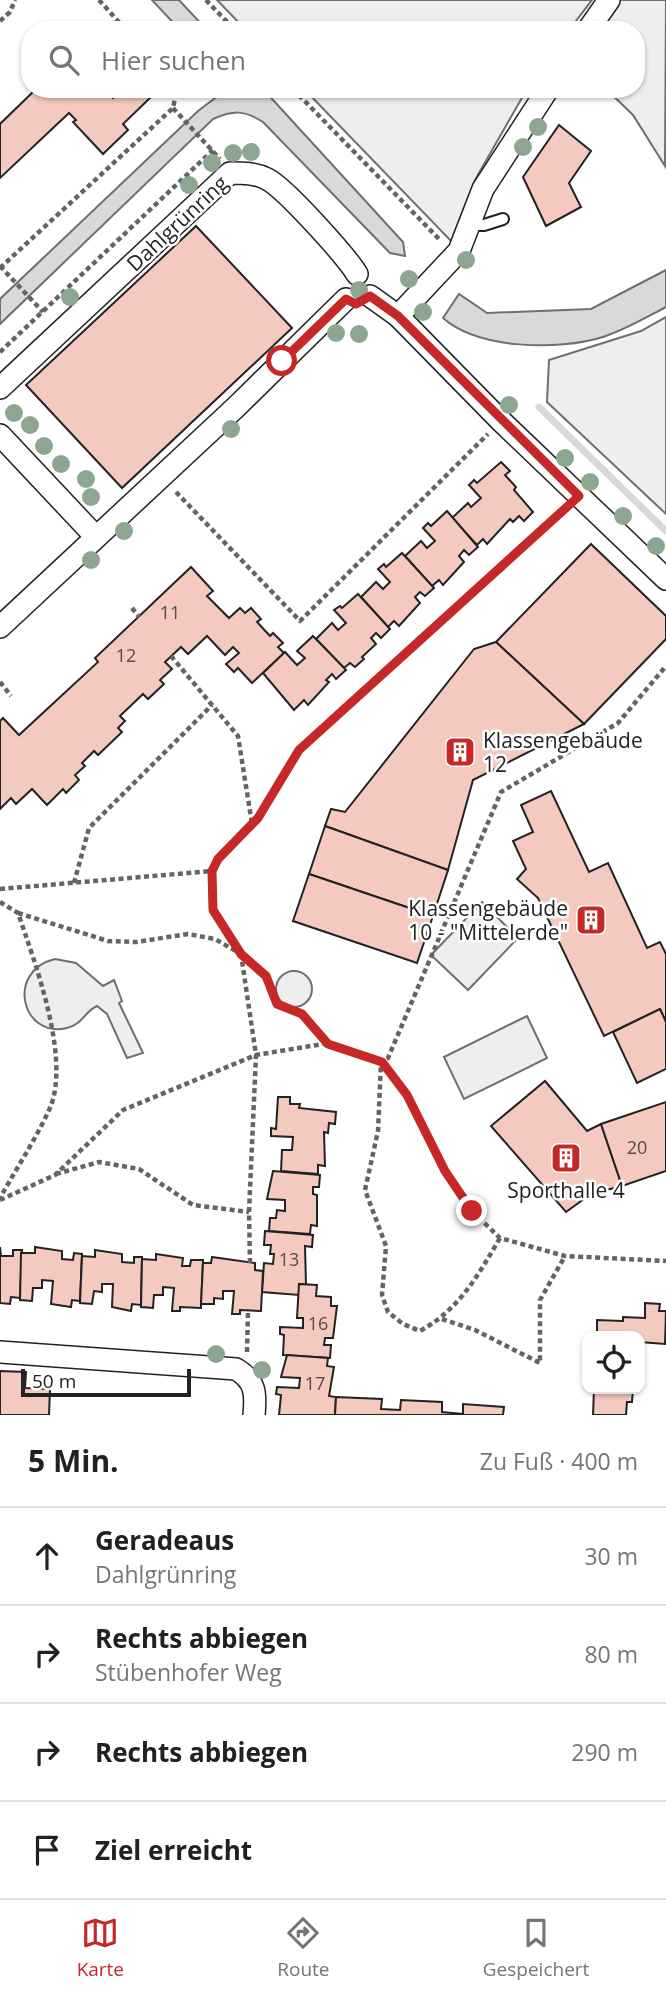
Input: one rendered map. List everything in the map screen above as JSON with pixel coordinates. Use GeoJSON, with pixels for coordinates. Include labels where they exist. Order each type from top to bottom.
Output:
{"type":"FeatureCollection","features":[{"type":"Feature","properties":{"kind":"street"},"geometry":{"type":"LineString","coordinates":[[595,21],[609,0]]}},
{"type":"Feature","properties":{"kind":"street"},"geometry":{"type":"LineString","coordinates":[[398,316],[455,256],[487,182],[542,98]]}},
{"type":"Feature","properties":{"kind":"street","name":"Dahlgrünring"},"geometry":{"type":"LineString","coordinates":[[0,388],[230,173],[252,173],[270,180],[344,256],[357,274]]}},
{"type":"Feature","properties":{"kind":"street"},"geometry":{"type":"LineString","coordinates":[[346,299],[343,283],[357,274],[363,275],[371,284],[370,296]]}},
{"type":"Feature","properties":{"kind":"street"},"geometry":{"type":"LineString","coordinates":[[370,296],[398,316],[500,421],[666,579]]}},
{"type":"Feature","properties":{"kind":"street"},"geometry":{"type":"LineString","coordinates":[[346,299],[356,304],[370,296]]}},
{"type":"Feature","properties":{"kind":"street"},"geometry":{"type":"LineString","coordinates":[[0,626],[236,408],[346,299]]}},
{"type":"Feature","properties":{"kind":"street"},"geometry":{"type":"LineString","coordinates":[[0,435],[96,537]]}},
{"type":"Feature","properties":{"kind":"street"},"geometry":{"type":"LineString","coordinates":[[0,1352],[236,1369],[246,1375],[256,1391],[254,1415]]}},
{"type":"Feature","properties":{"kind":"lane"},"geometry":{"type":"LineString","coordinates":[[470,225],[495,224],[503,219]]}},
{"type":"Feature","properties":{"kind":"path"},"geometry":{"type":"LineString","coordinates":[[0,21],[10,12],[15,0]]}},
{"type":"Feature","properties":{"kind":"path"},"geometry":{"type":"LineString","coordinates":[[99,0],[118,21]]}},
{"type":"Feature","properties":{"kind":"path"},"geometry":{"type":"LineString","coordinates":[[206,0],[226,21]]}},
{"type":"Feature","properties":{"kind":"path"},"geometry":{"type":"LineString","coordinates":[[43,312],[0,267],[173,108],[175,98]]}},
{"type":"Feature","properties":{"kind":"path"},"geometry":{"type":"LineString","coordinates":[[302,98],[455,256]]}},
{"type":"Feature","properties":{"kind":"path"},"geometry":{"type":"LineString","coordinates":[[0,352],[213,150],[173,108]]}},
{"type":"Feature","properties":{"kind":"path"},"geometry":{"type":"LineString","coordinates":[[160,476],[300,621],[500,421]]}},
{"type":"Feature","properties":{"kind":"path"},"geometry":{"type":"LineString","coordinates":[[250,1263],[248,1212],[256,1055],[241,954],[213,910],[212,871],[218,859],[252,825],[299,750],[579,496]]}},
{"type":"Feature","properties":{"kind":"path"},"geometry":{"type":"LineString","coordinates":[[132,608],[139,617]]}},
{"type":"Feature","properties":{"kind":"path"},"geometry":{"type":"LineString","coordinates":[[171,656],[238,736],[252,825]]}},
{"type":"Feature","properties":{"kind":"path"},"geometry":{"type":"LineString","coordinates":[[382,1062],[388,1058],[501,793],[618,723],[666,666]]}},
{"type":"Feature","properties":{"kind":"path"},"geometry":{"type":"LineString","coordinates":[[0,682],[11,696]]}},
{"type":"Feature","properties":{"kind":"path"},"geometry":{"type":"LineString","coordinates":[[74,883],[89,828],[212,705]]}},
{"type":"Feature","properties":{"kind":"path"},"geometry":{"type":"LineString","coordinates":[[0,889],[212,871]]}},
{"type":"Feature","properties":{"kind":"path"},"geometry":{"type":"LineString","coordinates":[[0,902],[18,914],[108,941],[136,942],[188,934],[215,939],[241,954],[266,976],[277,1004],[302,1014],[328,1044]]}},
{"type":"Feature","properties":{"kind":"path"},"geometry":{"type":"LineString","coordinates":[[0,1199],[51,1106],[56,1060],[48,1004],[18,914]]}},
{"type":"Feature","properties":{"kind":"path"},"geometry":{"type":"LineString","coordinates":[[55,1175],[123,1110],[256,1055],[307,1044],[328,1044],[382,1062],[407,1095],[445,1171],[472,1211],[500,1238],[565,1256],[666,1261]]}},
{"type":"Feature","properties":{"kind":"path"},"geometry":{"type":"LineString","coordinates":[[382,1062],[378,1131],[365,1190],[386,1246],[383,1295],[388,1312],[403,1324],[420,1331],[442,1319],[471,1288],[500,1238]]}},
{"type":"Feature","properties":{"kind":"path"},"geometry":{"type":"LineString","coordinates":[[0,1199],[55,1175],[99,1162],[139,1170],[193,1205],[248,1212]]}},
{"type":"Feature","properties":{"kind":"path"},"geometry":{"type":"LineString","coordinates":[[442,1319],[475,1330],[540,1363],[540,1300],[565,1256]]}},
{"type":"Feature","properties":{"kind":"path"},"geometry":{"type":"LineString","coordinates":[[246,1375],[248,1311]]}},
{"type":"Feature","properties":{"kind":"shaded area"},"geometry":{"type":"Polygon","coordinates":[[[152,0],[179,0],[199,21],[172,21],[152,0]]]}},
{"type":"Feature","properties":{"kind":"shaded area"},"geometry":{"type":"Polygon","coordinates":[[[217,0],[592,0],[576,21],[237,21],[217,0]]]}},
{"type":"Feature","properties":{"kind":"shaded area"},"geometry":{"type":"Polygon","coordinates":[[[617,0],[666,0],[665,166],[633,115],[615,98],[645,98],[645,21],[601,21],[617,0]]]}},
{"type":"Feature","properties":{"kind":"shaded area"},"geometry":{"type":"Polygon","coordinates":[[[215,98],[271,98],[403,242],[405,256],[390,253],[263,122],[244,113],[227,114],[213,119],[0,324],[0,299],[198,111],[215,98]]]}},
{"type":"Feature","properties":{"kind":"shaded area"},"geometry":{"type":"Polygon","coordinates":[[[313,98],[522,98],[475,180],[451,241],[313,98]]]}},
{"type":"Feature","properties":{"kind":"shaded area"},"geometry":{"type":"Polygon","coordinates":[[[666,270],[666,307],[619,331],[585,341],[542,345],[497,341],[476,336],[443,318],[459,294],[487,313],[591,309],[666,270]]]}},
{"type":"Feature","properties":{"kind":"shaded area"},"geometry":{"type":"Polygon","coordinates":[[[666,317],[666,514],[547,402],[549,360],[641,331],[666,317]]]}},
{"type":"Feature","properties":{"kind":"shaded area"},"geometry":{"type":"Polygon","coordinates":[[[482,902],[518,938],[468,990],[431,955],[482,902]]]}},
{"type":"Feature","properties":{"kind":"shaded area"},"geometry":{"type":"Polygon","coordinates":[[[55,959],[76,963],[103,986],[114,980],[122,1001],[119,1003],[143,1053],[127,1058],[107,1014],[97,1006],[67,1028],[52,1029],[39,1024],[30,1014],[25,1002],[25,989],[29,976],[39,966],[55,959]]]}},
{"type":"Feature","properties":{"kind":"shaded area"},"geometry":{"type":"Polygon","coordinates":[[[294,971],[307,976],[312,989],[307,1002],[294,1007],[281,1002],[276,989],[281,976],[294,971]]]}},
{"type":"Feature","properties":{"kind":"shaded area"},"geometry":{"type":"Polygon","coordinates":[[[527,1016],[547,1058],[464,1099],[444,1057],[527,1016]]]}},
{"type":"Feature","properties":{"kind":"building"},"geometry":{"type":"Polygon","coordinates":[[[27,98],[150,98],[123,124],[128,130],[103,154],[73,122],[76,120],[69,113],[0,178],[0,124],[27,98]]]}},
{"type":"Feature","properties":{"kind":"building"},"geometry":{"type":"Polygon","coordinates":[[[559,125],[591,151],[569,183],[581,207],[546,226],[523,177],[559,125]]]}},
{"type":"Feature","properties":{"kind":"building"},"geometry":{"type":"Polygon","coordinates":[[[196,226],[292,328],[122,488],[26,385],[196,226]]]}},
{"type":"Feature","properties":{"kind":"building"},"geometry":{"type":"Polygon","coordinates":[[[501,462],[510,471],[505,475],[516,487],[514,490],[533,512],[524,521],[519,516],[513,522],[510,519],[487,544],[483,539],[477,545],[452,518],[468,503],[471,507],[481,498],[469,485],[474,480],[477,483],[501,462]]]}},
{"type":"Feature","properties":{"kind":"building"},"geometry":{"type":"Polygon","coordinates":[[[447,511],[478,547],[469,555],[464,550],[459,556],[464,562],[443,585],[439,580],[432,586],[405,556],[421,541],[427,548],[435,541],[423,528],[428,523],[431,526],[447,511]]]}},
{"type":"Feature","properties":{"kind":"building"},"geometry":{"type":"Polygon","coordinates":[[[591,544],[666,616],[666,639],[584,724],[496,642],[591,544]]]}},
{"type":"Feature","properties":{"kind":"building"},"geometry":{"type":"Polygon","coordinates":[[[402,553],[434,588],[425,596],[420,592],[415,597],[420,603],[399,626],[394,621],[388,627],[361,597],[376,582],[383,589],[390,582],[378,569],[384,564],[386,567],[402,553]]]}},
{"type":"Feature","properties":{"kind":"building"},"geometry":{"type":"Polygon","coordinates":[[[191,567],[213,591],[207,596],[229,618],[240,608],[245,613],[251,608],[261,619],[257,622],[270,636],[273,633],[283,643],[278,647],[284,653],[252,683],[238,668],[234,672],[226,664],[239,653],[233,647],[225,655],[207,636],[188,654],[181,647],[165,662],[172,669],[160,680],[164,684],[148,699],[143,694],[120,716],[125,721],[118,728],[122,732],[98,755],[94,751],[82,763],[85,766],[75,775],[79,780],[66,793],[63,789],[47,805],[32,789],[16,804],[11,798],[0,809],[0,721],[3,718],[19,735],[98,662],[95,658],[191,567]]]}},
{"type":"Feature","properties":{"kind":"building"},"geometry":{"type":"Polygon","coordinates":[[[358,594],[390,629],[381,638],[376,633],[371,638],[376,644],[355,667],[350,663],[344,668],[316,639],[332,623],[338,630],[346,623],[334,610],[340,606],[342,608],[358,594]]]}},
{"type":"Feature","properties":{"kind":"building"},"geometry":{"type":"Polygon","coordinates":[[[313,636],[346,670],[336,679],[332,674],[326,680],[329,682],[308,705],[304,700],[294,710],[263,673],[285,652],[297,665],[305,658],[297,651],[313,636]]]}},
{"type":"Feature","properties":{"kind":"building","name":"Klassengebäude 12"},"geometry":{"type":"Polygon","coordinates":[[[496,642],[584,724],[473,780],[448,870],[325,826],[331,809],[345,812],[474,649],[496,642]]]}},
{"type":"Feature","properties":{"kind":"building","name":"Klassengebäude 10 - \"Mittelerde\""},"geometry":{"type":"Polygon","coordinates":[[[551,791],[589,872],[608,863],[647,948],[660,942],[666,954],[666,1022],[660,1009],[604,1036],[538,898],[517,879],[526,869],[513,841],[533,832],[521,805],[551,791]]]}},
{"type":"Feature","properties":{"kind":"building"},"geometry":{"type":"Polygon","coordinates":[[[325,826],[448,870],[433,916],[309,874],[325,826]]]}},
{"type":"Feature","properties":{"kind":"building"},"geometry":{"type":"Polygon","coordinates":[[[309,874],[433,916],[417,963],[293,921],[309,874]]]}},
{"type":"Feature","properties":{"kind":"building"},"geometry":{"type":"Polygon","coordinates":[[[660,1009],[666,1022],[666,1069],[637,1083],[613,1032],[660,1009]]]}},
{"type":"Feature","properties":{"kind":"building","name":"Sporthalle 4"},"geometry":{"type":"Polygon","coordinates":[[[545,1081],[587,1131],[601,1124],[622,1186],[591,1194],[566,1212],[491,1126],[545,1081]]]}},
{"type":"Feature","properties":{"kind":"building"},"geometry":{"type":"Polygon","coordinates":[[[278,1097],[290,1097],[290,1104],[300,1104],[299,1108],[336,1112],[335,1124],[329,1123],[328,1133],[324,1132],[325,1166],[318,1165],[318,1174],[281,1171],[282,1150],[292,1150],[293,1137],[271,1136],[271,1128],[276,1129],[278,1097]]]}},
{"type":"Feature","properties":{"kind":"building"},"geometry":{"type":"Polygon","coordinates":[[[666,1102],[666,1171],[622,1186],[601,1124],[666,1102]]]}},
{"type":"Feature","properties":{"kind":"building"},"geometry":{"type":"Polygon","coordinates":[[[273,1171],[320,1175],[319,1187],[313,1187],[313,1194],[317,1195],[317,1226],[311,1225],[310,1234],[269,1231],[270,1218],[276,1218],[277,1210],[285,1211],[285,1200],[267,1199],[273,1171]]]}},
{"type":"Feature","properties":{"kind":"building"},"geometry":{"type":"Polygon","coordinates":[[[265,1231],[313,1235],[312,1247],[305,1246],[306,1285],[299,1284],[299,1295],[262,1292],[264,1263],[273,1264],[274,1254],[270,1254],[271,1245],[264,1245],[265,1231]]]}},
{"type":"Feature","properties":{"kind":"building"},"geometry":{"type":"Polygon","coordinates":[[[0,1247],[1,1256],[13,1256],[13,1250],[22,1250],[20,1298],[11,1297],[10,1304],[0,1303],[0,1247]]]}},
{"type":"Feature","properties":{"kind":"building"},"geometry":{"type":"Polygon","coordinates":[[[35,1247],[62,1251],[62,1259],[73,1260],[74,1253],[82,1254],[80,1301],[72,1300],[71,1307],[51,1304],[53,1281],[42,1280],[42,1288],[33,1288],[32,1301],[20,1300],[21,1253],[35,1253],[35,1247]]]}},
{"type":"Feature","properties":{"kind":"building"},"geometry":{"type":"Polygon","coordinates":[[[95,1250],[122,1254],[122,1262],[134,1263],[134,1257],[142,1257],[141,1305],[132,1304],[131,1311],[112,1307],[113,1284],[102,1284],[102,1292],[94,1291],[92,1304],[80,1303],[82,1256],[95,1257],[95,1250]]]}},
{"type":"Feature","properties":{"kind":"building"},"geometry":{"type":"Polygon","coordinates":[[[156,1254],[183,1258],[182,1266],[190,1266],[191,1260],[203,1260],[201,1308],[180,1307],[180,1311],[172,1311],[174,1288],[163,1287],[163,1295],[154,1295],[153,1308],[141,1307],[142,1259],[156,1260],[156,1254]]]}},
{"type":"Feature","properties":{"kind":"building"},"geometry":{"type":"Polygon","coordinates":[[[212,1257],[255,1263],[255,1270],[263,1271],[261,1311],[240,1310],[240,1314],[232,1314],[234,1291],[223,1291],[223,1299],[214,1298],[214,1304],[201,1304],[203,1263],[211,1263],[212,1257]]]}},
{"type":"Feature","properties":{"kind":"building"},"geometry":{"type":"Polygon","coordinates":[[[299,1284],[317,1285],[316,1296],[331,1297],[331,1306],[337,1306],[333,1338],[325,1338],[324,1345],[331,1345],[330,1358],[283,1355],[284,1335],[280,1334],[280,1327],[303,1328],[303,1318],[297,1318],[299,1284]]]}},
{"type":"Feature","properties":{"kind":"building"},"geometry":{"type":"Polygon","coordinates":[[[645,1303],[660,1304],[659,1311],[666,1311],[665,1344],[645,1342],[645,1331],[597,1331],[597,1320],[645,1318],[645,1303]]]}},
{"type":"Feature","properties":{"kind":"building"},"geometry":{"type":"Polygon","coordinates":[[[287,1355],[328,1358],[327,1366],[334,1367],[329,1396],[336,1397],[335,1415],[279,1415],[281,1395],[276,1394],[277,1387],[299,1388],[300,1378],[281,1377],[287,1355]]]}},
{"type":"Feature","properties":{"kind":"building"},"geometry":{"type":"Polygon","coordinates":[[[0,1371],[26,1372],[25,1388],[50,1389],[49,1415],[0,1415],[0,1371]]]}},
{"type":"Feature","properties":{"kind":"building"},"geometry":{"type":"Polygon","coordinates":[[[594,1394],[633,1394],[632,1402],[627,1402],[626,1415],[593,1415],[594,1394]]]}},
{"type":"Feature","properties":{"kind":"building"},"geometry":{"type":"Polygon","coordinates":[[[336,1397],[382,1399],[381,1409],[400,1410],[401,1400],[442,1402],[442,1412],[463,1414],[463,1404],[504,1407],[503,1415],[335,1415],[336,1397]]]}},
{"type":"Feature","properties":{"kind":"waterway"},"geometry":{"type":"LineString","coordinates":[[539,407],[666,531]]}},
{"type":"Feature","properties":{"kind":"place","name":"Klassengebäude 12"},"geometry":{"type":"Point","coordinates":[460,752]}},
{"type":"Feature","properties":{"kind":"place","name":"Klassengebäude 10 - \"Mittelerde\""},"geometry":{"type":"Point","coordinates":[591,920]}},
{"type":"Feature","properties":{"kind":"place","name":"Sporthalle 4"},"geometry":{"type":"Point","coordinates":[566,1158]}},
{"type":"Feature","properties":{"kind":"route"},"geometry":{"type":"LineString","coordinates":[[282,361],[346,299],[356,304],[367,301],[370,296],[398,316],[500,421],[579,496],[299,750],[258,818],[218,859],[212,871],[213,910],[241,954],[266,976],[277,1004],[302,1014],[328,1044],[382,1062],[407,1095],[445,1171],[472,1211]]}}]}
